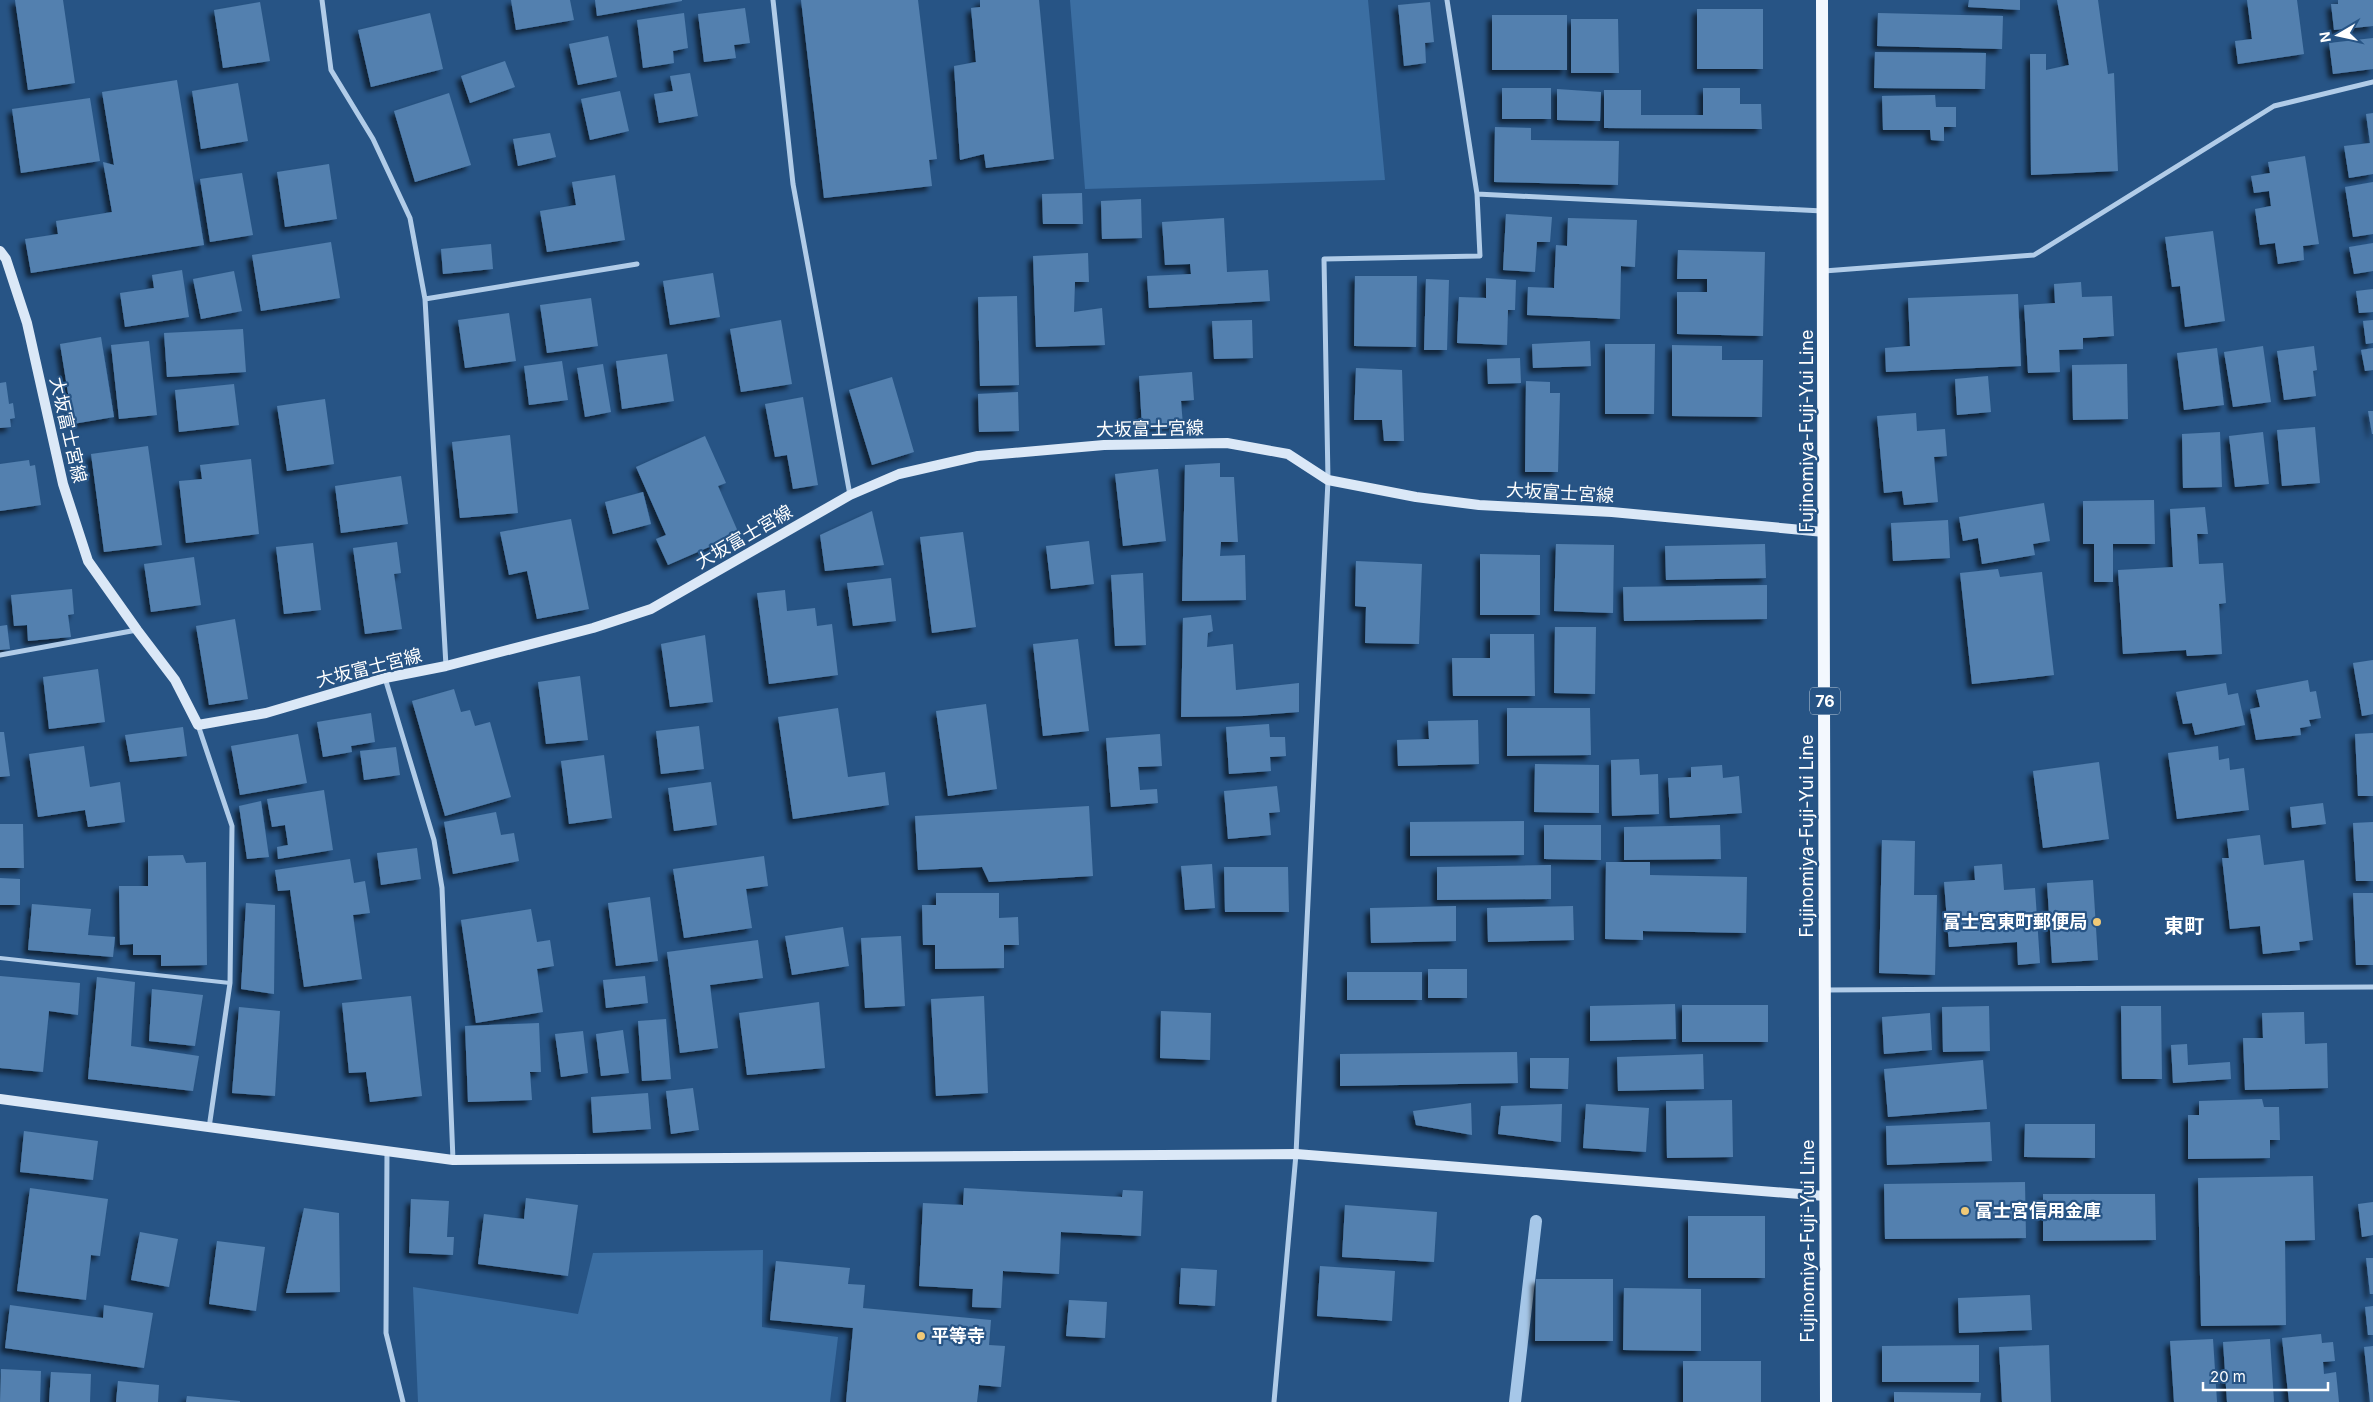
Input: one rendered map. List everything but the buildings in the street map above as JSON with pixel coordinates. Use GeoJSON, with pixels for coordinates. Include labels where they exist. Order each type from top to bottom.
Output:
{"type":"FeatureCollection","features":[{"type":"Feature","properties":{"kind":"main road","name":"Fujinomiya-Fuji-Yui Line"},"geometry":{"type":"LineString","coordinates":[[1822,0],[1826,1402]]}},
{"type":"Feature","properties":{"kind":"main road","name":"大坂富士宮線"},"geometry":{"type":"LineString","coordinates":[[0,251],[6,259],[27,323],[63,484],[88,561],[175,680],[198,725],[266,712],[385,678],[446,666],[593,628],[650,609],[850,495],[899,474],[978,456],[1104,445],[1227,443],[1288,454],[1328,480],[1416,497],[1479,505],[1612,512],[1824,532]]}},
{"type":"Feature","properties":{"kind":"main road"},"geometry":{"type":"LineString","coordinates":[[0,1099],[209,1129],[453,1160],[1296,1154],[1825,1196]]}},
{"type":"Feature","properties":{"kind":"street"},"geometry":{"type":"LineString","coordinates":[[322,0],[331,70],[373,139],[410,218],[425,299],[446,666]]}},
{"type":"Feature","properties":{"kind":"street"},"geometry":{"type":"LineString","coordinates":[[773,0],[793,184],[850,495]]}},
{"type":"Feature","properties":{"kind":"street"},"geometry":{"type":"LineString","coordinates":[[1274,1402],[1296,1154],[1328,480],[1324,259],[1480,256],[1477,194],[1447,0]]}},
{"type":"Feature","properties":{"kind":"street"},"geometry":{"type":"LineString","coordinates":[[1824,271],[2034,255],[2274,106],[2373,82]]}},
{"type":"Feature","properties":{"kind":"street"},"geometry":{"type":"LineString","coordinates":[[1477,194],[1824,211]]}},
{"type":"Feature","properties":{"kind":"street"},"geometry":{"type":"LineString","coordinates":[[425,299],[637,264]]}},
{"type":"Feature","properties":{"kind":"street"},"geometry":{"type":"LineString","coordinates":[[0,655],[137,630]]}},
{"type":"Feature","properties":{"kind":"street"},"geometry":{"type":"LineString","coordinates":[[385,678],[434,840],[442,888],[453,1160]]}},
{"type":"Feature","properties":{"kind":"street"},"geometry":{"type":"LineString","coordinates":[[198,725],[232,826],[230,983],[209,1129]]}},
{"type":"Feature","properties":{"kind":"street"},"geometry":{"type":"LineString","coordinates":[[1825,990],[2373,987]]}},
{"type":"Feature","properties":{"kind":"street"},"geometry":{"type":"LineString","coordinates":[[386,1151],[386,1333],[403,1402]]}},
{"type":"Feature","properties":{"kind":"lane"},"geometry":{"type":"LineString","coordinates":[[0,958],[230,983]]}},
{"type":"Feature","properties":{"kind":"shaded area"},"geometry":{"type":"Polygon","coordinates":[[[1070,0],[1368,0],[1385,180],[1085,189],[1070,0]]]}},
{"type":"Feature","properties":{"kind":"shaded area"},"geometry":{"type":"Polygon","coordinates":[[[763,1250],[762,1327],[838,1337],[830,1402],[418,1402],[413,1287],[578,1314],[593,1253],[763,1250]]]}},
{"type":"Feature","properties":{"kind":"waterway"},"geometry":{"type":"LineString","coordinates":[[1515,1402],[1536,1221]]}},
{"type":"Feature","properties":{"kind":"place","name":"富士宮東町郵便局"},"geometry":{"type":"Point","coordinates":[2097,922]}},
{"type":"Feature","properties":{"kind":"place","name":"富士宮信用金庫"},"geometry":{"type":"Point","coordinates":[1965,1211]}},
{"type":"Feature","properties":{"kind":"place","name":"平等寺"},"geometry":{"type":"Point","coordinates":[921,1336]}},
{"type":"Feature","properties":{"kind":"district","name":"東町"},"geometry":{"type":"Point","coordinates":[2184,926]}}]}
